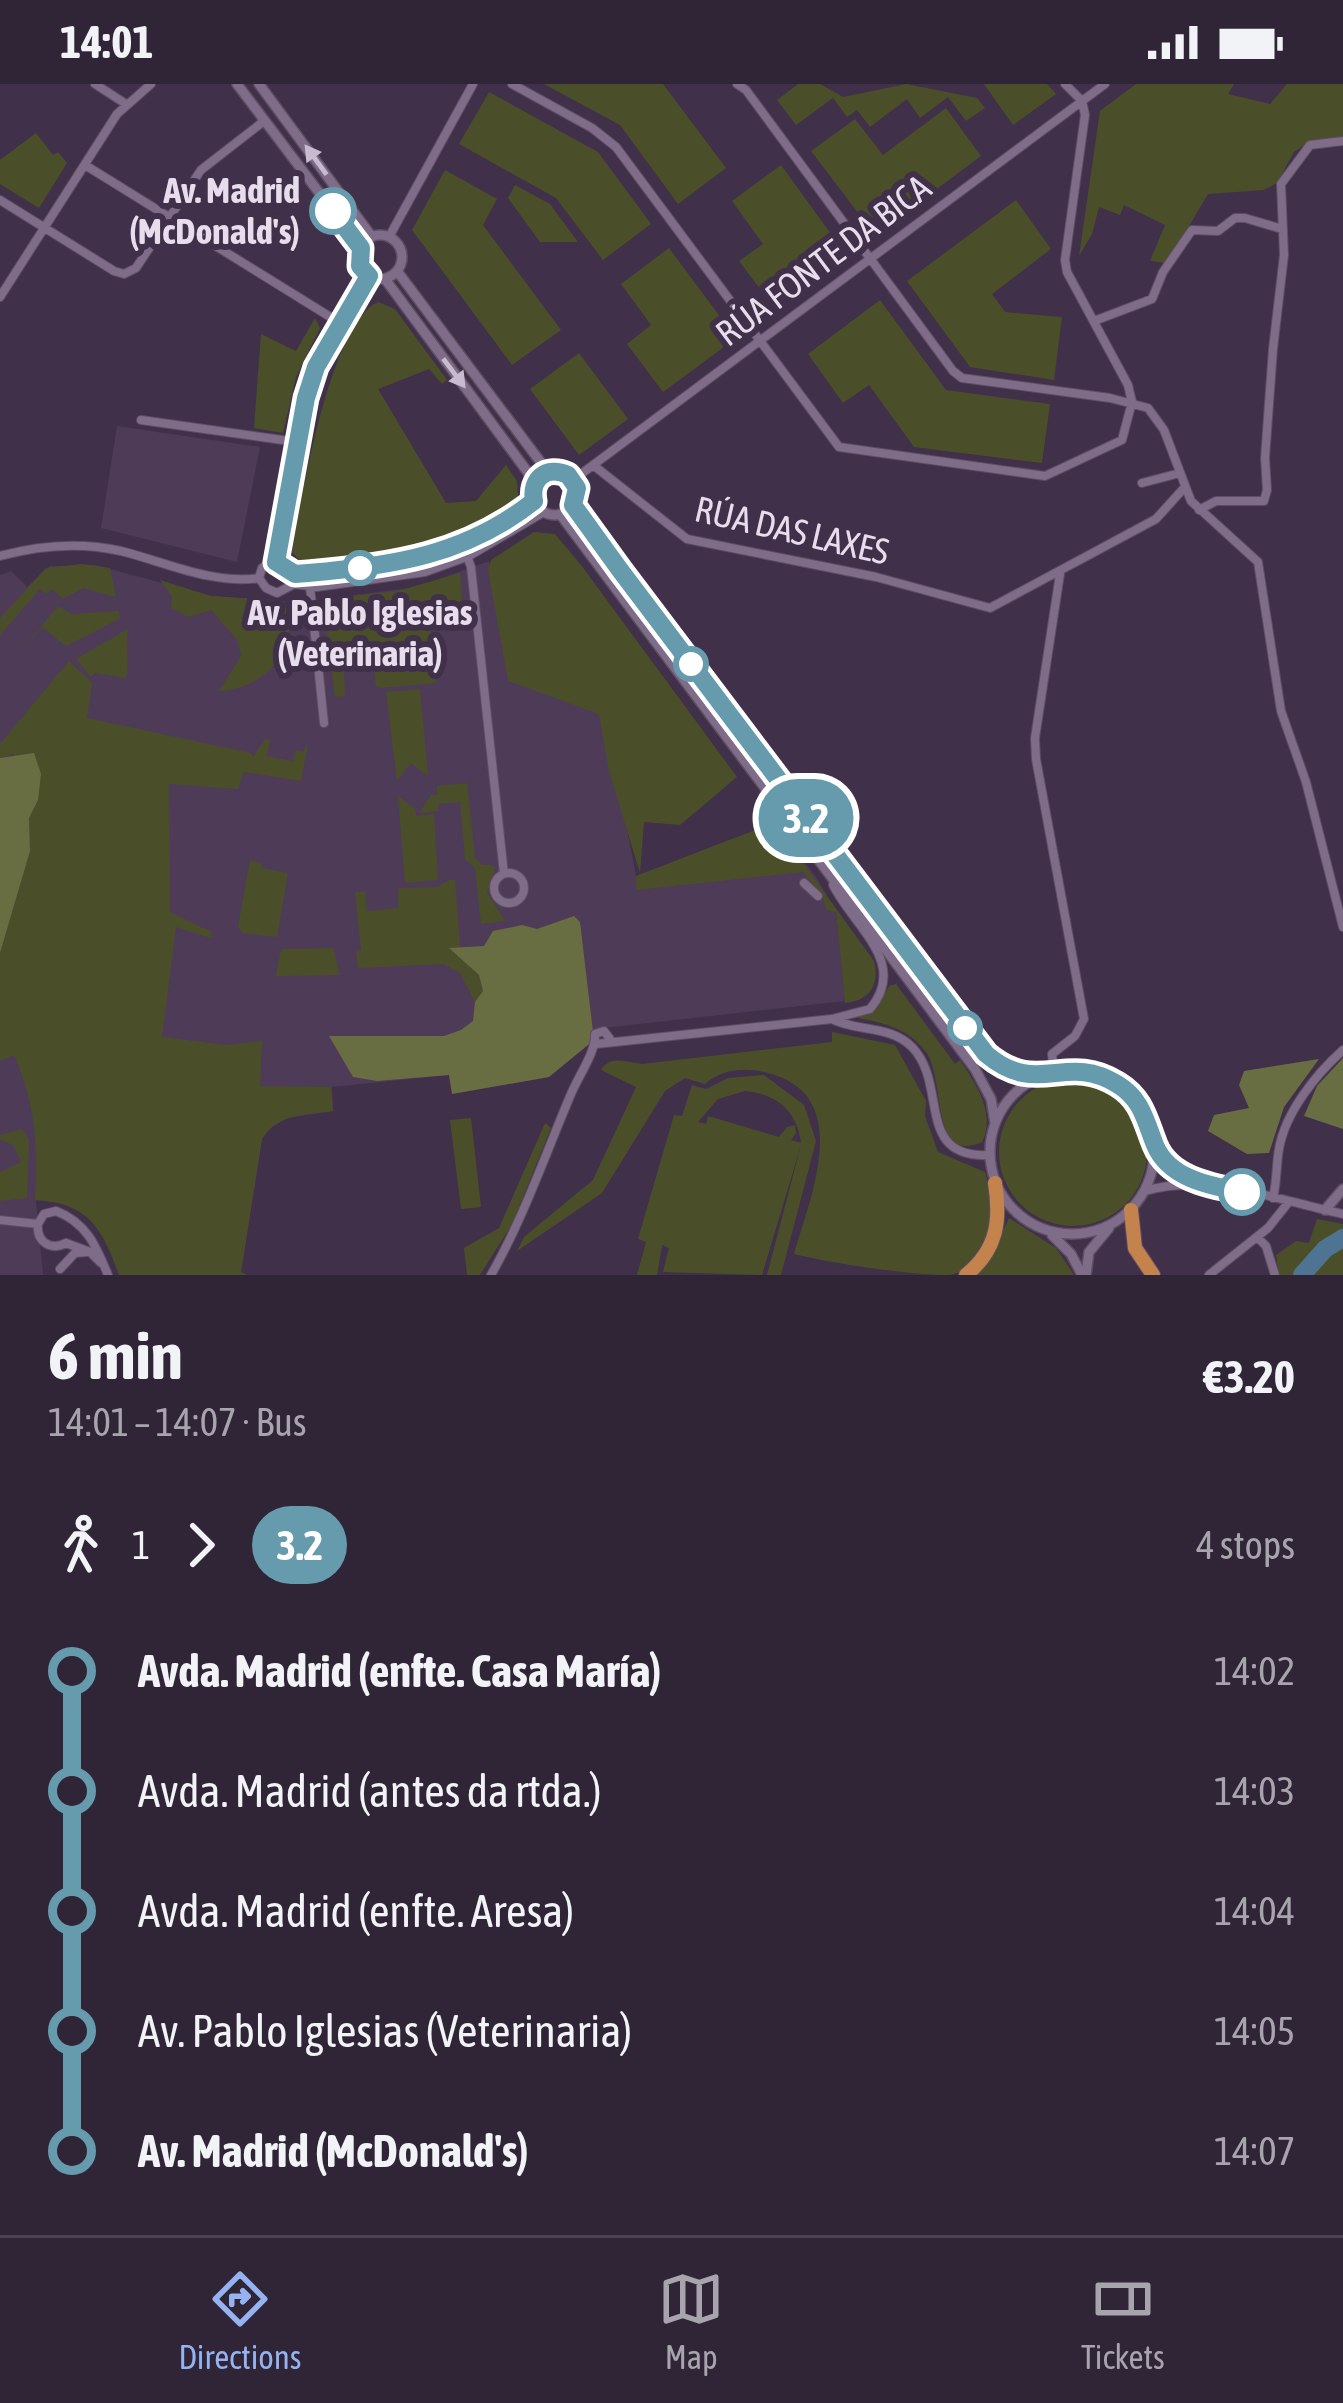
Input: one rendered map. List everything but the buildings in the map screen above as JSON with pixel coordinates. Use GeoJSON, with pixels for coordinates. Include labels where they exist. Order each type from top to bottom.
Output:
{"type":"FeatureCollection","features":[{"type":"Feature","properties":{"kind":"highway"},"geometry":{"type":"LineString","coordinates":[[966,1275],[982,1260],[996,1234],[995,1183]]}},
{"type":"Feature","properties":{"kind":"highway"},"geometry":{"type":"LineString","coordinates":[[1131,1210],[1135,1248],[1153,1275]]}},
{"type":"Feature","properties":{"kind":"street"},"geometry":{"type":"LineString","coordinates":[[95,84],[126,104]]}},
{"type":"Feature","properties":{"kind":"street"},"geometry":{"type":"LineString","coordinates":[[0,297],[126,104],[151,84]]}},
{"type":"Feature","properties":{"kind":"street"},"geometry":{"type":"LineString","coordinates":[[238,84],[361,248],[360,266],[369,276],[385,279],[398,272],[402,255],[389,237]]}},
{"type":"Feature","properties":{"kind":"street"},"geometry":{"type":"LineString","coordinates":[[259,84],[372,237]]}},
{"type":"Feature","properties":{"kind":"street"},"geometry":{"type":"LineString","coordinates":[[389,237],[473,84]]}},
{"type":"Feature","properties":{"kind":"street"},"geometry":{"type":"LineString","coordinates":[[512,84],[606,137],[833,440],[848,450],[1045,476],[1122,440],[1132,402],[1128,385],[1067,272],[1084,116],[1082,100],[1065,84]]}},
{"type":"Feature","properties":{"kind":"street"},"geometry":{"type":"LineString","coordinates":[[737,84],[962,378],[1132,402],[1148,408],[1164,430],[1185,487],[1199,510],[1258,562],[1281,711],[1306,782],[1343,927]]}},
{"type":"Feature","properties":{"kind":"street","name":"RÚA FONTE DA BICA"},"geometry":{"type":"LineString","coordinates":[[573,480],[1106,84]]}},
{"type":"Feature","properties":{"kind":"street"},"geometry":{"type":"LineString","coordinates":[[0,200],[124,274],[136,268],[201,170],[264,121]]}},
{"type":"Feature","properties":{"kind":"street"},"geometry":{"type":"LineString","coordinates":[[1199,510],[1216,501],[1264,501],[1267,495],[1265,458],[1284,255],[1281,184],[1310,146],[1343,141]]}},
{"type":"Feature","properties":{"kind":"street"},"geometry":{"type":"LineString","coordinates":[[85,165],[340,323]]}},
{"type":"Feature","properties":{"kind":"street"},"geometry":{"type":"LineString","coordinates":[[1094,321],[1152,299],[1163,272],[1192,230],[1218,231],[1235,218],[1282,229]]}},
{"type":"Feature","properties":{"kind":"street"},"geometry":{"type":"LineString","coordinates":[[361,248],[372,237],[389,237]]}},
{"type":"Feature","properties":{"kind":"street"},"geometry":{"type":"LineString","coordinates":[[398,272],[548,472]]}},
{"type":"Feature","properties":{"kind":"street"},"geometry":{"type":"LineString","coordinates":[[276,562],[316,367],[369,276]]}},
{"type":"Feature","properties":{"kind":"street"},"geometry":{"type":"LineString","coordinates":[[385,279],[535,482],[534,501],[544,512]]}},
{"type":"Feature","properties":{"kind":"street"},"geometry":{"type":"LineString","coordinates":[[141,420],[297,442]]}},
{"type":"Feature","properties":{"kind":"street","name":"RÚA DAS LAXES"},"geometry":{"type":"LineString","coordinates":[[593,465],[687,539],[997,607],[1060,572]]}},
{"type":"Feature","properties":{"kind":"street"},"geometry":{"type":"LineString","coordinates":[[276,562],[310,587],[404,577],[470,556],[544,512],[560,514],[573,505],[577,488],[560,471],[548,472],[535,482]]}},
{"type":"Feature","properties":{"kind":"street"},"geometry":{"type":"LineString","coordinates":[[1142,483],[1180,473]]}},
{"type":"Feature","properties":{"kind":"street"},"geometry":{"type":"LineString","coordinates":[[1054,1072],[1052,1054],[1080,1030],[1084,1006],[1040,796],[1035,738],[1060,572],[1156,519],[1185,487]]}},
{"type":"Feature","properties":{"kind":"street"},"geometry":{"type":"LineString","coordinates":[[294,579],[407,562],[463,545],[534,501]]}},
{"type":"Feature","properties":{"kind":"street"},"geometry":{"type":"LineString","coordinates":[[573,505],[973,1039],[998,1064],[1038,1078]]}},
{"type":"Feature","properties":{"kind":"street"},"geometry":{"type":"LineString","coordinates":[[560,514],[976,1069],[992,1099],[995,1124]]}},
{"type":"Feature","properties":{"kind":"street"},"geometry":{"type":"LineString","coordinates":[[463,545],[470,556],[504,874]]}},
{"type":"Feature","properties":{"kind":"street"},"geometry":{"type":"LineString","coordinates":[[0,556],[28,548],[86,546],[233,580],[259,578]]}},
{"type":"Feature","properties":{"kind":"street"},"geometry":{"type":"LineString","coordinates":[[259,578],[262,568],[276,562]]}},
{"type":"Feature","properties":{"kind":"street"},"geometry":{"type":"LineString","coordinates":[[259,578],[278,593],[289,590],[294,579]]}},
{"type":"Feature","properties":{"kind":"street"},"geometry":{"type":"LineString","coordinates":[[310,587],[324,723]]}},
{"type":"Feature","properties":{"kind":"street"},"geometry":{"type":"LineString","coordinates":[[491,1275],[517,1229],[596,1044],[832,1019],[870,1009],[885,985],[885,968],[880,954],[843,905],[825,867]]}},
{"type":"Feature","properties":{"kind":"street"},"geometry":{"type":"LineString","coordinates":[[504,874],[513,874],[523,883],[522,896],[513,903],[495,895],[494,883],[504,874]]}},
{"type":"Feature","properties":{"kind":"street"},"geometry":{"type":"LineString","coordinates":[[804,883],[818,896]]}},
{"type":"Feature","properties":{"kind":"street"},"geometry":{"type":"LineString","coordinates":[[832,1019],[889,1032],[907,1042],[926,1069],[944,1141],[975,1156],[989,1155]]}},
{"type":"Feature","properties":{"kind":"street"},"geometry":{"type":"LineString","coordinates":[[1273,1198],[1279,1146],[1288,1124],[1312,1083],[1343,1050]]}},
{"type":"Feature","properties":{"kind":"street"},"geometry":{"type":"LineString","coordinates":[[1084,1275],[1089,1252],[1145,1191],[1154,1144],[1145,1114],[1122,1087],[1090,1072],[1054,1072],[1038,1078],[1005,1104],[995,1124],[989,1155],[995,1183],[1026,1221],[1048,1231],[1070,1235],[1112,1225]]}},
{"type":"Feature","properties":{"kind":"street"},"geometry":{"type":"LineString","coordinates":[[1154,1144],[1172,1167],[1207,1185]]}},
{"type":"Feature","properties":{"kind":"street"},"geometry":{"type":"LineString","coordinates":[[1145,1191],[1164,1185],[1207,1185],[1343,1214]]}},
{"type":"Feature","properties":{"kind":"street"},"geometry":{"type":"LineString","coordinates":[[1325,1210],[1343,1189]]}},
{"type":"Feature","properties":{"kind":"street"},"geometry":{"type":"LineString","coordinates":[[1209,1275],[1258,1237],[1289,1202]]}},
{"type":"Feature","properties":{"kind":"street"},"geometry":{"type":"LineString","coordinates":[[38,1224],[50,1212],[62,1212],[90,1233],[106,1271]]}},
{"type":"Feature","properties":{"kind":"street"},"geometry":{"type":"LineString","coordinates":[[0,1220],[38,1224]]}},
{"type":"Feature","properties":{"kind":"street"},"geometry":{"type":"LineString","coordinates":[[67,1243],[71,1220]]}},
{"type":"Feature","properties":{"kind":"street"},"geometry":{"type":"LineString","coordinates":[[38,1224],[42,1241],[55,1247],[67,1243],[90,1252],[106,1271]]}},
{"type":"Feature","properties":{"kind":"street"},"geometry":{"type":"LineString","coordinates":[[1048,1231],[1084,1275]]}},
{"type":"Feature","properties":{"kind":"street"},"geometry":{"type":"LineString","coordinates":[[1258,1237],[1266,1246],[1275,1275]]}},
{"type":"Feature","properties":{"kind":"street"},"geometry":{"type":"LineString","coordinates":[[55,1247],[60,1272]]}},
{"type":"Feature","properties":{"kind":"street"},"geometry":{"type":"LineString","coordinates":[[60,1272],[75,1252],[90,1252]]}},
{"type":"Feature","properties":{"kind":"shaded area"},"geometry":{"type":"Polygon","coordinates":[[[117,426],[260,447],[237,562],[101,528],[117,426]]]}},
{"type":"Feature","properties":{"kind":"shaded area"},"geometry":{"type":"Polygon","coordinates":[[[489,561],[513,683],[605,713],[636,876],[774,823],[836,911],[845,1001],[594,1029],[594,1040],[549,1077],[452,1094],[449,1075],[332,1087],[333,1111],[288,1118],[269,1128],[262,1139],[241,1272],[247,1275],[119,1275],[107,1241],[87,1216],[66,1204],[36,1200],[43,1275],[0,1275],[0,575],[11,571],[27,587],[50,566],[95,565],[211,596],[284,601],[289,613],[324,610],[323,599],[417,587],[489,561]]]}},
{"type":"Feature","properties":{"kind":"green space"},"geometry":{"type":"Polygon","coordinates":[[[544,84],[663,84],[726,168],[678,204],[620,125],[544,84]]]}},
{"type":"Feature","properties":{"kind":"green space"},"geometry":{"type":"Polygon","coordinates":[[[798,84],[820,84],[843,97],[906,84],[977,98],[985,108],[966,121],[948,97],[920,118],[907,99],[870,127],[857,110],[847,117],[833,98],[796,125],[777,100],[798,84]]]}},
{"type":"Feature","properties":{"kind":"green space"},"geometry":{"type":"Polygon","coordinates":[[[984,84],[1047,84],[1056,94],[1013,125],[984,84]]]}},
{"type":"Feature","properties":{"kind":"green space"},"geometry":{"type":"Polygon","coordinates":[[[1136,84],[1234,84],[1228,94],[1270,104],[1287,84],[1343,84],[1343,136],[1309,142],[1294,152],[1277,183],[1264,190],[1208,194],[1167,263],[1150,261],[1165,225],[1124,205],[1120,215],[1099,207],[1092,234],[1079,256],[1100,111],[1136,84]]]}},
{"type":"Feature","properties":{"kind":"green space"},"geometry":{"type":"Polygon","coordinates":[[[489,92],[598,152],[651,224],[603,260],[556,198],[459,144],[489,92]]]}},
{"type":"Feature","properties":{"kind":"green space"},"geometry":{"type":"Polygon","coordinates":[[[946,108],[981,156],[875,235],[811,151],[855,119],[883,155],[946,108]]]}},
{"type":"Feature","properties":{"kind":"green space"},"geometry":{"type":"Polygon","coordinates":[[[36,133],[53,155],[58,152],[67,163],[39,208],[0,184],[0,160],[36,133]]]}},
{"type":"Feature","properties":{"kind":"green space"},"geometry":{"type":"Polygon","coordinates":[[[781,165],[847,256],[775,309],[739,261],[763,244],[732,201],[781,165]]]}},
{"type":"Feature","properties":{"kind":"green space"},"geometry":{"type":"Polygon","coordinates":[[[445,170],[497,199],[483,225],[561,330],[512,365],[412,230],[445,170]]]}},
{"type":"Feature","properties":{"kind":"green space"},"geometry":{"type":"Polygon","coordinates":[[[515,185],[550,204],[578,242],[540,242],[508,198],[515,185]]]}},
{"type":"Feature","properties":{"kind":"green space"},"geometry":{"type":"Polygon","coordinates":[[[1016,200],[1051,249],[992,294],[1005,312],[1062,317],[1054,380],[970,367],[907,281],[1016,200]]]}},
{"type":"Feature","properties":{"kind":"green space"},"geometry":{"type":"Polygon","coordinates":[[[669,248],[736,338],[663,392],[627,344],[651,325],[621,284],[669,248]]]}},
{"type":"Feature","properties":{"kind":"green space"},"geometry":{"type":"Polygon","coordinates":[[[880,300],[946,390],[1050,404],[1042,463],[914,447],[869,385],[843,403],[808,354],[880,300]]]}},
{"type":"Feature","properties":{"kind":"green space"},"geometry":{"type":"Polygon","coordinates":[[[378,302],[395,309],[447,380],[442,384],[429,369],[378,389],[446,503],[476,501],[506,465],[517,481],[518,498],[470,529],[444,539],[389,553],[304,565],[292,552],[322,409],[346,341],[361,316],[378,302]]]}},
{"type":"Feature","properties":{"kind":"green space"},"geometry":{"type":"Polygon","coordinates":[[[315,318],[320,328],[296,377],[283,433],[254,428],[261,334],[296,351],[315,318]]]}},
{"type":"Feature","properties":{"kind":"green space"},"geometry":{"type":"Polygon","coordinates":[[[579,353],[628,419],[579,455],[530,389],[579,353]]]}},
{"type":"Feature","properties":{"kind":"green space"},"geometry":{"type":"Polygon","coordinates":[[[534,532],[555,534],[581,565],[737,777],[680,825],[644,822],[640,873],[609,771],[599,714],[508,681],[488,569],[491,560],[534,532]]]}},
{"type":"Feature","properties":{"kind":"green space"},"geometry":{"type":"Polygon","coordinates":[[[82,564],[110,568],[116,597],[83,588],[63,599],[52,589],[47,594],[40,589],[0,635],[0,618],[46,568],[82,564]]]}},
{"type":"Feature","properties":{"kind":"green space"},"geometry":{"type":"Polygon","coordinates":[[[460,573],[463,609],[411,615],[435,615],[436,625],[430,627],[436,683],[381,688],[376,687],[374,668],[344,671],[345,696],[335,697],[323,599],[398,591],[460,573]]]}},
{"type":"Feature","properties":{"kind":"green space"},"geometry":{"type":"Polygon","coordinates":[[[160,580],[211,596],[284,601],[288,634],[276,662],[252,683],[219,691],[241,656],[238,641],[211,610],[189,617],[171,608],[172,596],[160,580]]]}},
{"type":"Feature","properties":{"kind":"green space"},"geometry":{"type":"Polygon","coordinates":[[[58,606],[71,614],[118,611],[121,618],[66,646],[42,627],[14,659],[58,606]]]}},
{"type":"Feature","properties":{"kind":"green space"},"geometry":{"type":"Polygon","coordinates":[[[128,629],[126,678],[95,673],[91,677],[76,659],[128,629]]]}},
{"type":"Feature","properties":{"kind":"green space"},"geometry":{"type":"Polygon","coordinates":[[[69,661],[92,683],[87,718],[253,757],[265,739],[270,740],[267,756],[293,761],[296,750],[303,752],[308,743],[301,781],[244,772],[238,789],[169,784],[170,912],[212,932],[211,938],[176,927],[162,1037],[226,1045],[262,1041],[260,1086],[331,1087],[333,1111],[284,1120],[262,1139],[241,1272],[247,1275],[119,1275],[91,1221],[69,1206],[35,1200],[35,1144],[27,1091],[14,1055],[0,1061],[0,953],[30,851],[29,818],[38,800],[14,754],[0,758],[0,744],[69,661]]]}},
{"type":"Feature","properties":{"kind":"green space"},"geometry":{"type":"Polygon","coordinates":[[[420,689],[428,776],[411,763],[397,781],[386,692],[420,689]]]}},
{"type":"Feature","properties":{"kind":"green space"},"geometry":{"type":"Polygon","coordinates":[[[34,753],[41,774],[38,800],[29,818],[30,851],[0,953],[0,758],[34,753]]]}},
{"type":"Feature","properties":{"kind":"green space"},"geometry":{"type":"Polygon","coordinates":[[[467,783],[475,858],[495,868],[487,892],[505,921],[481,924],[475,868],[465,859],[460,802],[438,804],[438,811],[419,813],[431,795],[437,795],[437,786],[467,783]]]}},
{"type":"Feature","properties":{"kind":"green space"},"geometry":{"type":"Polygon","coordinates":[[[398,796],[415,809],[416,816],[434,814],[438,880],[405,883],[398,796]]]}},
{"type":"Feature","properties":{"kind":"green space"},"geometry":{"type":"Polygon","coordinates":[[[774,823],[874,961],[874,984],[861,999],[845,1003],[836,912],[826,910],[823,897],[803,872],[636,890],[636,876],[774,823]]]}},
{"type":"Feature","properties":{"kind":"green space"},"geometry":{"type":"Polygon","coordinates":[[[250,860],[262,868],[288,873],[277,937],[243,933],[238,927],[250,860]]]}},
{"type":"Feature","properties":{"kind":"green space"},"geometry":{"type":"Polygon","coordinates":[[[455,880],[460,948],[451,948],[479,975],[483,991],[475,1002],[460,973],[444,964],[358,968],[356,952],[361,950],[355,892],[365,891],[367,911],[398,908],[398,888],[438,887],[455,880]]]}},
{"type":"Feature","properties":{"kind":"green space"},"geometry":{"type":"Polygon","coordinates":[[[574,916],[580,922],[594,1040],[549,1077],[452,1094],[449,1075],[377,1081],[353,1077],[329,1036],[444,1036],[473,1021],[475,1002],[483,991],[479,975],[449,948],[484,946],[493,931],[522,925],[537,929],[574,916]]]}},
{"type":"Feature","properties":{"kind":"green space"},"geometry":{"type":"Polygon","coordinates":[[[333,948],[340,975],[276,976],[281,949],[333,948]]]}},
{"type":"Feature","properties":{"kind":"green space"},"geometry":{"type":"Polygon","coordinates":[[[896,984],[955,1064],[960,1060],[978,1089],[987,1120],[982,1142],[965,1146],[954,1142],[942,1116],[932,1065],[919,1044],[896,1028],[858,1018],[879,1005],[889,986],[896,984]]]}},
{"type":"Feature","properties":{"kind":"green space"},"geometry":{"type":"Polygon","coordinates":[[[832,1032],[895,1045],[926,1101],[925,1116],[938,1152],[985,1172],[988,1232],[976,1259],[965,1269],[950,1275],[914,1273],[794,1254],[816,1177],[819,1125],[811,1103],[795,1085],[751,1070],[727,1072],[705,1084],[685,1078],[665,1091],[602,1193],[517,1251],[524,1237],[593,1180],[636,1087],[601,1070],[605,1065],[832,1042],[832,1032]]]}},
{"type":"Feature","properties":{"kind":"green space"},"geometry":{"type":"Polygon","coordinates":[[[1343,1058],[1343,1129],[1304,1116],[1317,1086],[1343,1058]]]}},
{"type":"Feature","properties":{"kind":"green space"},"geometry":{"type":"Polygon","coordinates":[[[1319,1059],[1284,1107],[1269,1153],[1247,1154],[1208,1131],[1214,1115],[1249,1108],[1239,1085],[1244,1071],[1319,1059]]]}},
{"type":"Feature","properties":{"kind":"green space"},"geometry":{"type":"Polygon","coordinates":[[[764,1075],[804,1105],[816,1141],[781,1275],[767,1275],[801,1145],[762,1275],[663,1272],[669,1248],[662,1245],[657,1275],[637,1275],[646,1242],[638,1239],[674,1115],[682,1116],[692,1085],[706,1089],[728,1078],[764,1075]],[[745,1091],[718,1099],[698,1122],[706,1124],[708,1116],[779,1137],[795,1125],[791,1140],[801,1143],[799,1131],[790,1113],[745,1091]]]}},
{"type":"Feature","properties":{"kind":"green space"},"geometry":{"type":"Polygon","coordinates":[[[1073,1078],[1101,1083],[1126,1099],[1142,1124],[1147,1152],[1142,1180],[1126,1205],[1101,1221],[1073,1226],[1045,1221],[1020,1205],[1004,1180],[999,1152],[1004,1124],[1020,1099],[1045,1083],[1073,1078]]]}},
{"type":"Feature","properties":{"kind":"green space"},"geometry":{"type":"Polygon","coordinates":[[[471,1118],[481,1207],[461,1209],[450,1120],[471,1118]]]}},
{"type":"Feature","properties":{"kind":"green space"},"geometry":{"type":"Polygon","coordinates":[[[545,1123],[551,1128],[512,1224],[480,1275],[467,1275],[464,1248],[499,1228],[545,1123]]]}},
{"type":"Feature","properties":{"kind":"green space"},"geometry":{"type":"Polygon","coordinates":[[[22,1129],[29,1140],[27,1198],[0,1201],[0,1172],[21,1162],[13,1145],[0,1140],[0,1135],[22,1129]]]}},
{"type":"Feature","properties":{"kind":"green space"},"geometry":{"type":"Polygon","coordinates":[[[1009,1218],[1056,1248],[1074,1275],[975,1275],[989,1261],[1009,1218]]]}},
{"type":"Feature","properties":{"kind":"green space"},"geometry":{"type":"Polygon","coordinates":[[[1317,1219],[1343,1224],[1343,1275],[1279,1275],[1276,1255],[1296,1241],[1309,1243],[1317,1219]]]}},
{"type":"Feature","properties":{"kind":"waterway"},"geometry":{"type":"LineString","coordinates":[[1302,1275],[1325,1249],[1343,1238]]}},
{"type":"Feature","properties":{"kind":"bus line","name":"3.2"},"geometry":{"type":"LineString","coordinates":[[333,211],[361,248],[360,266],[369,276],[316,367],[276,562],[295,574],[407,562],[443,553],[518,514],[534,501],[532,490],[540,476],[552,470],[568,475],[577,488],[573,505],[986,1054],[1011,1071],[1038,1078],[1072,1070],[1107,1078],[1138,1104],[1150,1124],[1154,1144],[1172,1167],[1207,1185],[1242,1192]]}},
{"type":"Feature","properties":{"kind":"place","name":"Av. Madrid (McDonald's)"},"geometry":{"type":"Point","coordinates":[333,211]}},
{"type":"Feature","properties":{"kind":"place","name":"Av. Pablo Iglesias (Veterinaria)"},"geometry":{"type":"Point","coordinates":[360,568]}}]}
